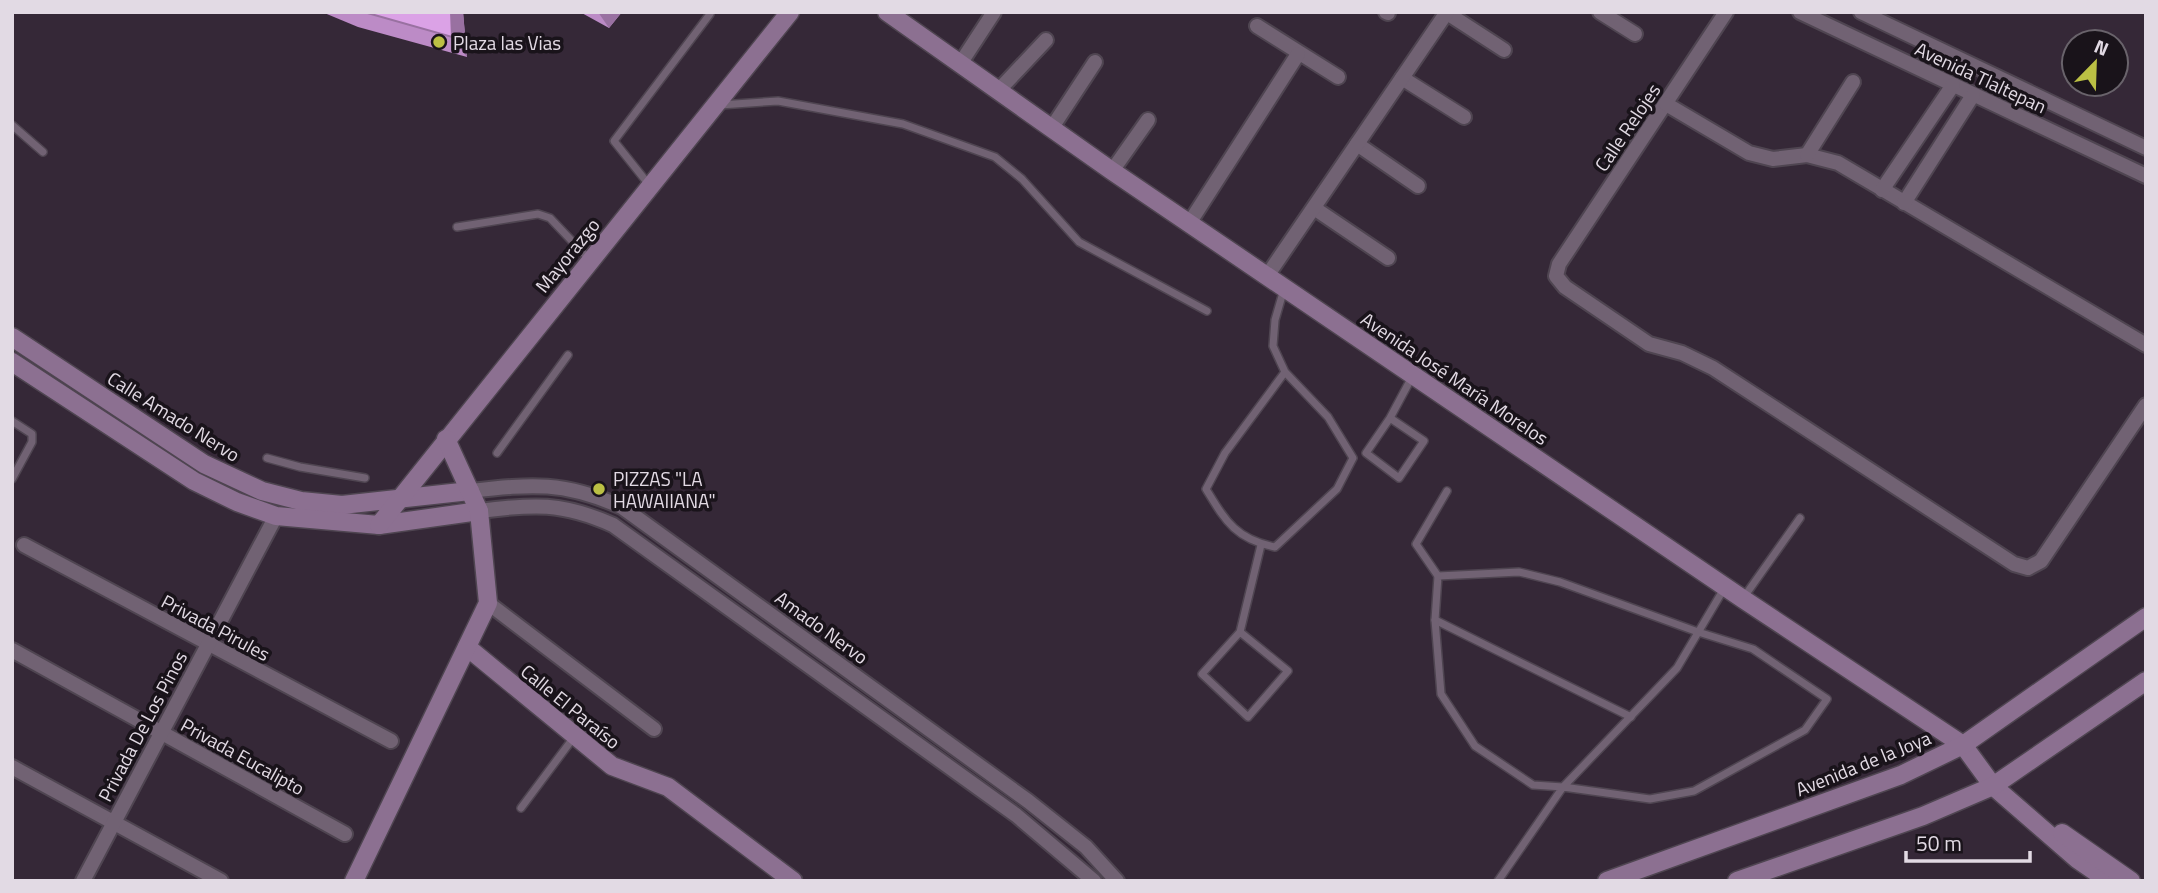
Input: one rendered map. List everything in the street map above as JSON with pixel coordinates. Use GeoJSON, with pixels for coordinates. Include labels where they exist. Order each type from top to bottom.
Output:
{"type":"FeatureCollection","features":[{"type":"Feature","properties":{"kind":"main road","name":"Mayorazgo"},"geometry":{"type":"LineString","coordinates":[[379,525],[790,12]]}},
{"type":"Feature","properties":{"kind":"main road","name":"Avenida José María Morelos"},"geometry":{"type":"LineString","coordinates":[[887,12],[1112,171],[1963,745],[1993,786]]}},
{"type":"Feature","properties":{"kind":"main road","name":"Calle Amado Nervo"},"geometry":{"type":"LineString","coordinates":[[12,337],[204,464],[262,491],[301,501],[342,505],[470,491]]}},
{"type":"Feature","properties":{"kind":"main road"},"geometry":{"type":"LineString","coordinates":[[12,362],[194,481],[237,502],[276,516],[379,525],[479,512]]}},
{"type":"Feature","properties":{"kind":"main road"},"geometry":{"type":"LineString","coordinates":[[354,881],[488,603],[479,512],[446,439]]}},
{"type":"Feature","properties":{"kind":"main road","name":"Avenida de la Joya"},"geometry":{"type":"LineString","coordinates":[[1607,881],[1901,775],[1963,745],[2146,617]]}},
{"type":"Feature","properties":{"kind":"main road","name":"Calle El Paraíso"},"geometry":{"type":"LineString","coordinates":[[467,647],[612,766],[668,787],[793,881]]}},
{"type":"Feature","properties":{"kind":"main road"},"geometry":{"type":"LineString","coordinates":[[1737,881],[1779,864],[1923,816],[1993,786],[2146,681]]}},
{"type":"Feature","properties":{"kind":"main road"},"geometry":{"type":"LineString","coordinates":[[1993,786],[2077,859],[2109,881]]}},
{"type":"Feature","properties":{"kind":"main road"},"geometry":{"type":"LineString","coordinates":[[1993,786],[2132,881]]}},
{"type":"Feature","properties":{"kind":"street"},"geometry":{"type":"LineString","coordinates":[[960,64],[994,12]]}},
{"type":"Feature","properties":{"kind":"street"},"geometry":{"type":"LineString","coordinates":[[1267,276],[1447,12],[1504,50]]}},
{"type":"Feature","properties":{"kind":"street"},"geometry":{"type":"LineString","coordinates":[[1600,12],[1635,34]]}},
{"type":"Feature","properties":{"kind":"street","name":"Calle Relojes"},"geometry":{"type":"LineString","coordinates":[[1726,12],[1559,264],[1556,276],[1565,287],[1648,344],[1682,353],[1713,368],[2014,564],[2028,568],[2041,561],[2146,405]]}},
{"type":"Feature","properties":{"kind":"street","name":"Avenida Tlaltepan"},"geometry":{"type":"LineString","coordinates":[[1800,12],[2146,176]]}},
{"type":"Feature","properties":{"kind":"street"},"geometry":{"type":"LineString","coordinates":[[1853,38],[1863,13]]}},
{"type":"Feature","properties":{"kind":"street","name":"Avenida Tlaltepan"},"geometry":{"type":"LineString","coordinates":[[1863,13],[2146,148]]}},
{"type":"Feature","properties":{"kind":"street"},"geometry":{"type":"LineString","coordinates":[[1257,26],[1338,77]]}},
{"type":"Feature","properties":{"kind":"street"},"geometry":{"type":"LineString","coordinates":[[998,92],[1046,40]]}},
{"type":"Feature","properties":{"kind":"street"},"geometry":{"type":"LineString","coordinates":[[1190,222],[1298,54]]}},
{"type":"Feature","properties":{"kind":"street"},"geometry":{"type":"LineString","coordinates":[[1051,129],[1095,62]]}},
{"type":"Feature","properties":{"kind":"street"},"geometry":{"type":"LineString","coordinates":[[1402,78],[1465,117]]}},
{"type":"Feature","properties":{"kind":"street"},"geometry":{"type":"LineString","coordinates":[[1807,155],[1853,82]]}},
{"type":"Feature","properties":{"kind":"street"},"geometry":{"type":"LineString","coordinates":[[1882,190],[1953,85]]}},
{"type":"Feature","properties":{"kind":"street"},"geometry":{"type":"LineString","coordinates":[[1904,203],[1973,95]]}},
{"type":"Feature","properties":{"kind":"street"},"geometry":{"type":"LineString","coordinates":[[1666,104],[1749,153],[1773,159],[1807,155],[1838,163],[2146,345]]}},
{"type":"Feature","properties":{"kind":"street"},"geometry":{"type":"LineString","coordinates":[[1112,171],[1147,120]]}},
{"type":"Feature","properties":{"kind":"street"},"geometry":{"type":"LineString","coordinates":[[2100,155],[2111,132]]}},
{"type":"Feature","properties":{"kind":"street"},"geometry":{"type":"LineString","coordinates":[[1357,144],[1418,186]]}},
{"type":"Feature","properties":{"kind":"street"},"geometry":{"type":"LineString","coordinates":[[1314,208],[1388,258]]}},
{"type":"Feature","properties":{"kind":"street"},"geometry":{"type":"LineString","coordinates":[[122,435],[133,417]]}},
{"type":"Feature","properties":{"kind":"street","name":"Amado Nervo"},"geometry":{"type":"LineString","coordinates":[[470,491],[528,484],[555,485],[590,493],[622,507],[1028,801],[1086,847],[1117,881]]}},
{"type":"Feature","properties":{"kind":"street","name":"Amado Nervo"},"geometry":{"type":"LineString","coordinates":[[479,512],[529,504],[552,505],[583,512],[613,525],[1016,815],[1094,881]]}},
{"type":"Feature","properties":{"kind":"street","name":"Privada De Los Pinos"},"geometry":{"type":"LineString","coordinates":[[83,881],[276,516]]}},
{"type":"Feature","properties":{"kind":"street","name":"Privada Pirules"},"geometry":{"type":"LineString","coordinates":[[24,545],[391,741]]}},
{"type":"Feature","properties":{"kind":"street"},"geometry":{"type":"LineString","coordinates":[[488,603],[654,729]]}},
{"type":"Feature","properties":{"kind":"street","name":"Privada Eucalipto"},"geometry":{"type":"LineString","coordinates":[[12,650],[345,834]]}},
{"type":"Feature","properties":{"kind":"street"},"geometry":{"type":"LineString","coordinates":[[12,767],[221,881]]}},
{"type":"Feature","properties":{"kind":"street"},"geometry":{"type":"LineString","coordinates":[[1769,881],[1779,864]]}},
{"type":"Feature","properties":{"kind":"lane"},"geometry":{"type":"LineString","coordinates":[[650,186],[614,141],[710,14]]}},
{"type":"Feature","properties":{"kind":"lane"},"geometry":{"type":"LineString","coordinates":[[715,105],[778,101],[903,124],[995,158],[1022,179],[1079,242],[1207,310]]}},
{"type":"Feature","properties":{"kind":"lane"},"geometry":{"type":"LineString","coordinates":[[12,125],[43,152]]}},
{"type":"Feature","properties":{"kind":"lane"},"geometry":{"type":"LineString","coordinates":[[457,227],[538,214],[550,218],[590,260]]}},
{"type":"Feature","properties":{"kind":"lane"},"geometry":{"type":"LineString","coordinates":[[1284,288],[1275,320],[1273,346],[1285,372],[1328,417],[1353,458],[1337,489],[1275,547],[1262,545],[1230,528],[1206,489],[1225,453],[1285,372]]}},
{"type":"Feature","properties":{"kind":"lane"},"geometry":{"type":"LineString","coordinates":[[497,453],[568,355]]}},
{"type":"Feature","properties":{"kind":"lane"},"geometry":{"type":"LineString","coordinates":[[1391,418],[1424,441],[1399,478],[1366,453],[1391,418],[1413,375]]}},
{"type":"Feature","properties":{"kind":"lane"},"geometry":{"type":"LineString","coordinates":[[12,421],[32,434],[32,442],[12,479]]}},
{"type":"Feature","properties":{"kind":"lane"},"geometry":{"type":"LineString","coordinates":[[267,457],[300,467],[365,478]]}},
{"type":"Feature","properties":{"kind":"lane"},"geometry":{"type":"LineString","coordinates":[[1438,576],[1519,572],[1560,582],[1753,649],[1827,699],[1805,730],[1694,791],[1650,800],[1532,785],[1475,746],[1441,694],[1436,620],[1438,576],[1416,544],[1447,491]]}},
{"type":"Feature","properties":{"kind":"lane"},"geometry":{"type":"LineString","coordinates":[[1743,599],[1800,518]]}},
{"type":"Feature","properties":{"kind":"lane"},"geometry":{"type":"LineString","coordinates":[[1240,632],[1288,671],[1248,717],[1202,674],[1240,632],[1262,545]]}},
{"type":"Feature","properties":{"kind":"lane"},"geometry":{"type":"LineString","coordinates":[[1498,881],[1563,787],[1677,668],[1725,587]]}},
{"type":"Feature","properties":{"kind":"lane"},"geometry":{"type":"LineString","coordinates":[[1436,620],[1631,717]]}},
{"type":"Feature","properties":{"kind":"lane"},"geometry":{"type":"LineString","coordinates":[[521,808],[575,737]]}},
{"type":"Feature","properties":{"kind":"lane"},"geometry":{"type":"LineString","coordinates":[[2077,859],[2093,881]]}},
{"type":"Feature","properties":{"kind":"building"},"geometry":{"type":"Polygon","coordinates":[[[364,12],[451,12],[452,37],[364,12]]]}},
{"type":"Feature","properties":{"kind":"place","name":"Plaza las Vias"},"geometry":{"type":"Point","coordinates":[439,42]}},
{"type":"Feature","properties":{"kind":"place","name":"PIZZAS \"LA HAWAIIANA\""},"geometry":{"type":"Point","coordinates":[599,489]}}]}
